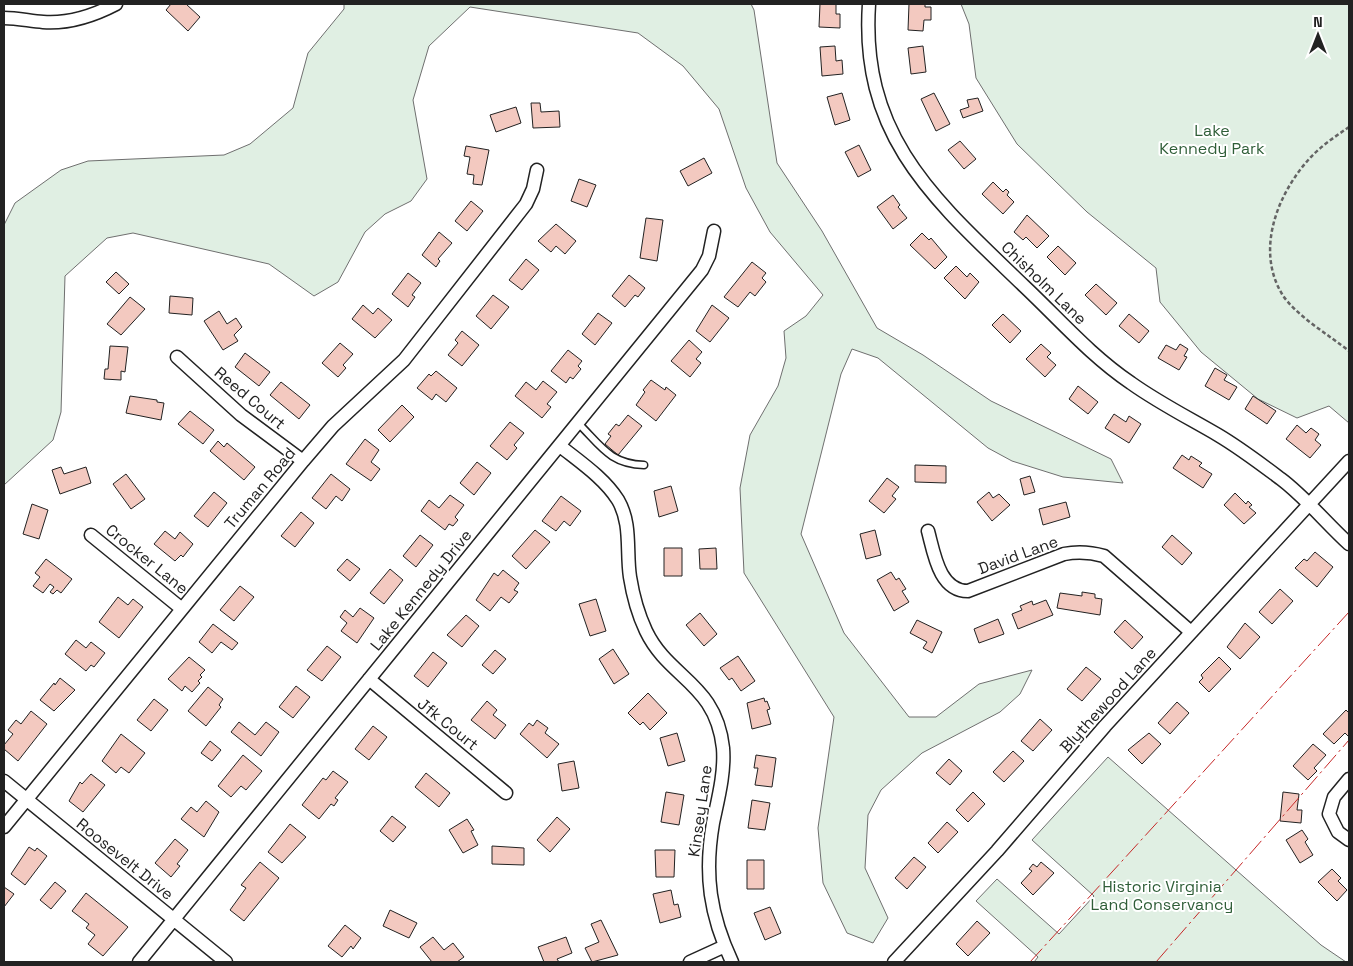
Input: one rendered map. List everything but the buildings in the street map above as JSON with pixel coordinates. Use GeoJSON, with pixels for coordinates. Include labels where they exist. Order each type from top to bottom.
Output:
{"type":"FeatureCollection","features":[{"type":"Feature","properties":{"kind":"street"},"geometry":{"type":"LineString","coordinates":[[4,18],[43,22],[72,20],[88,16],[116,4]]}},
{"type":"Feature","properties":{"kind":"street","name":"Chisholm Lane"},"geometry":{"type":"LineString","coordinates":[[870,4],[868,29],[870,64],[876,92],[893,136],[908,162],[926,186],[970,234],[1102,360],[1151,397],[1220,436],[1274,474],[1349,544]]}},
{"type":"Feature","properties":{"kind":"street","name":"Truman Road"},"geometry":{"type":"LineString","coordinates":[[4,827],[303,461],[333,426],[404,360],[526,204],[533,189],[537,170]]}},
{"type":"Feature","properties":{"kind":"street","name":"Lake Kennedy Drive"},"geometry":{"type":"LineString","coordinates":[[139,962],[702,270],[709,256],[714,231]]}},
{"type":"Feature","properties":{"kind":"street","name":"Reed Court"},"geometry":{"type":"LineString","coordinates":[[177,357],[241,415],[303,461]]}},
{"type":"Feature","properties":{"kind":"street","name":"Kinsey Lane"},"geometry":{"type":"LineString","coordinates":[[560,446],[599,478],[618,502],[625,517],[629,534],[630,577],[640,620],[660,653],[708,701],[715,715],[721,734],[723,770],[711,835],[708,876],[712,904],[732,962]]}},
{"type":"Feature","properties":{"kind":"street","name":"Blythewood Lane"},"geometry":{"type":"LineString","coordinates":[[894,962],[997,851],[1105,726],[1349,461]]}},
{"type":"Feature","properties":{"kind":"street","name":"David Lane"},"geometry":{"type":"LineString","coordinates":[[928,530],[934,554],[951,588],[959,591],[968,591],[1064,554],[1091,552],[1104,556],[1191,632]]}},
{"type":"Feature","properties":{"kind":"street","name":"Crocker Lane"},"geometry":{"type":"LineString","coordinates":[[91,535],[182,609]]}},
{"type":"Feature","properties":{"kind":"street","name":"Jfk Court"},"geometry":{"type":"LineString","coordinates":[[369,679],[506,793]]}},
{"type":"Feature","properties":{"kind":"street"},"geometry":{"type":"LineString","coordinates":[[1349,779],[1334,797],[1329,814],[1338,832],[1349,840]]}},
{"type":"Feature","properties":{"kind":"street","name":"Roosevelt Drive"},"geometry":{"type":"LineString","coordinates":[[4,781],[226,962]]}},
{"type":"Feature","properties":{"kind":"street"},"geometry":{"type":"LineString","coordinates":[[690,962],[725,946]]}},
{"type":"Feature","properties":{"kind":"lane"},"geometry":{"type":"LineString","coordinates":[[578,423],[615,460],[628,464],[644,465]]}},
{"type":"Feature","properties":{"kind":"path"},"geometry":{"type":"LineString","coordinates":[[1349,133],[1348,128],[1311,157],[1292,182],[1277,212],[1270,233],[1272,266],[1283,295],[1291,305],[1349,350]]}},
{"type":"Feature","properties":{"kind":"green space"},"geometry":{"type":"Polygon","coordinates":[[[344,4],[751,4],[754,10],[777,163],[822,231],[877,328],[923,355],[991,401],[1111,459],[1123,483],[1063,477],[1012,461],[988,448],[878,358],[852,349],[841,374],[801,534],[844,633],[909,717],[936,717],[979,684],[1032,670],[1020,694],[1000,712],[922,753],[881,790],[868,815],[865,868],[888,918],[873,943],[847,933],[823,883],[818,828],[834,717],[744,573],[740,488],[750,435],[778,386],[786,358],[784,331],[806,316],[823,295],[770,232],[746,188],[719,109],[683,66],[638,33],[470,7],[429,46],[413,100],[427,179],[411,201],[385,214],[365,232],[338,282],[314,296],[269,264],[133,233],[107,238],[65,276],[61,412],[53,440],[4,485],[4,225],[15,203],[61,170],[88,161],[224,155],[250,144],[293,108],[308,53],[344,9],[344,4]]]}},
{"type":"Feature","properties":{"kind":"green space","name":"Lake Kennedy Park"},"geometry":{"type":"Polygon","coordinates":[[[961,4],[1349,4],[1349,423],[1329,406],[1297,418],[1258,399],[1201,352],[1160,302],[1156,268],[1087,212],[1017,144],[976,78],[969,24],[961,4]]]}},
{"type":"Feature","properties":{"kind":"green space","name":"Historic Virginia Land Conservancy"},"geometry":{"type":"Polygon","coordinates":[[[1108,757],[1321,945],[1346,962],[1034,962],[1038,957],[976,901],[997,879],[1059,934],[1094,896],[1032,840],[1108,757]]]}},
{"type":"Feature","properties":{"kind":"power"},"geometry":{"type":"LineString","coordinates":[[1030,962],[1349,612]]}},
{"type":"Feature","properties":{"kind":"power"},"geometry":{"type":"LineString","coordinates":[[1156,962],[1349,740]]}}]}
